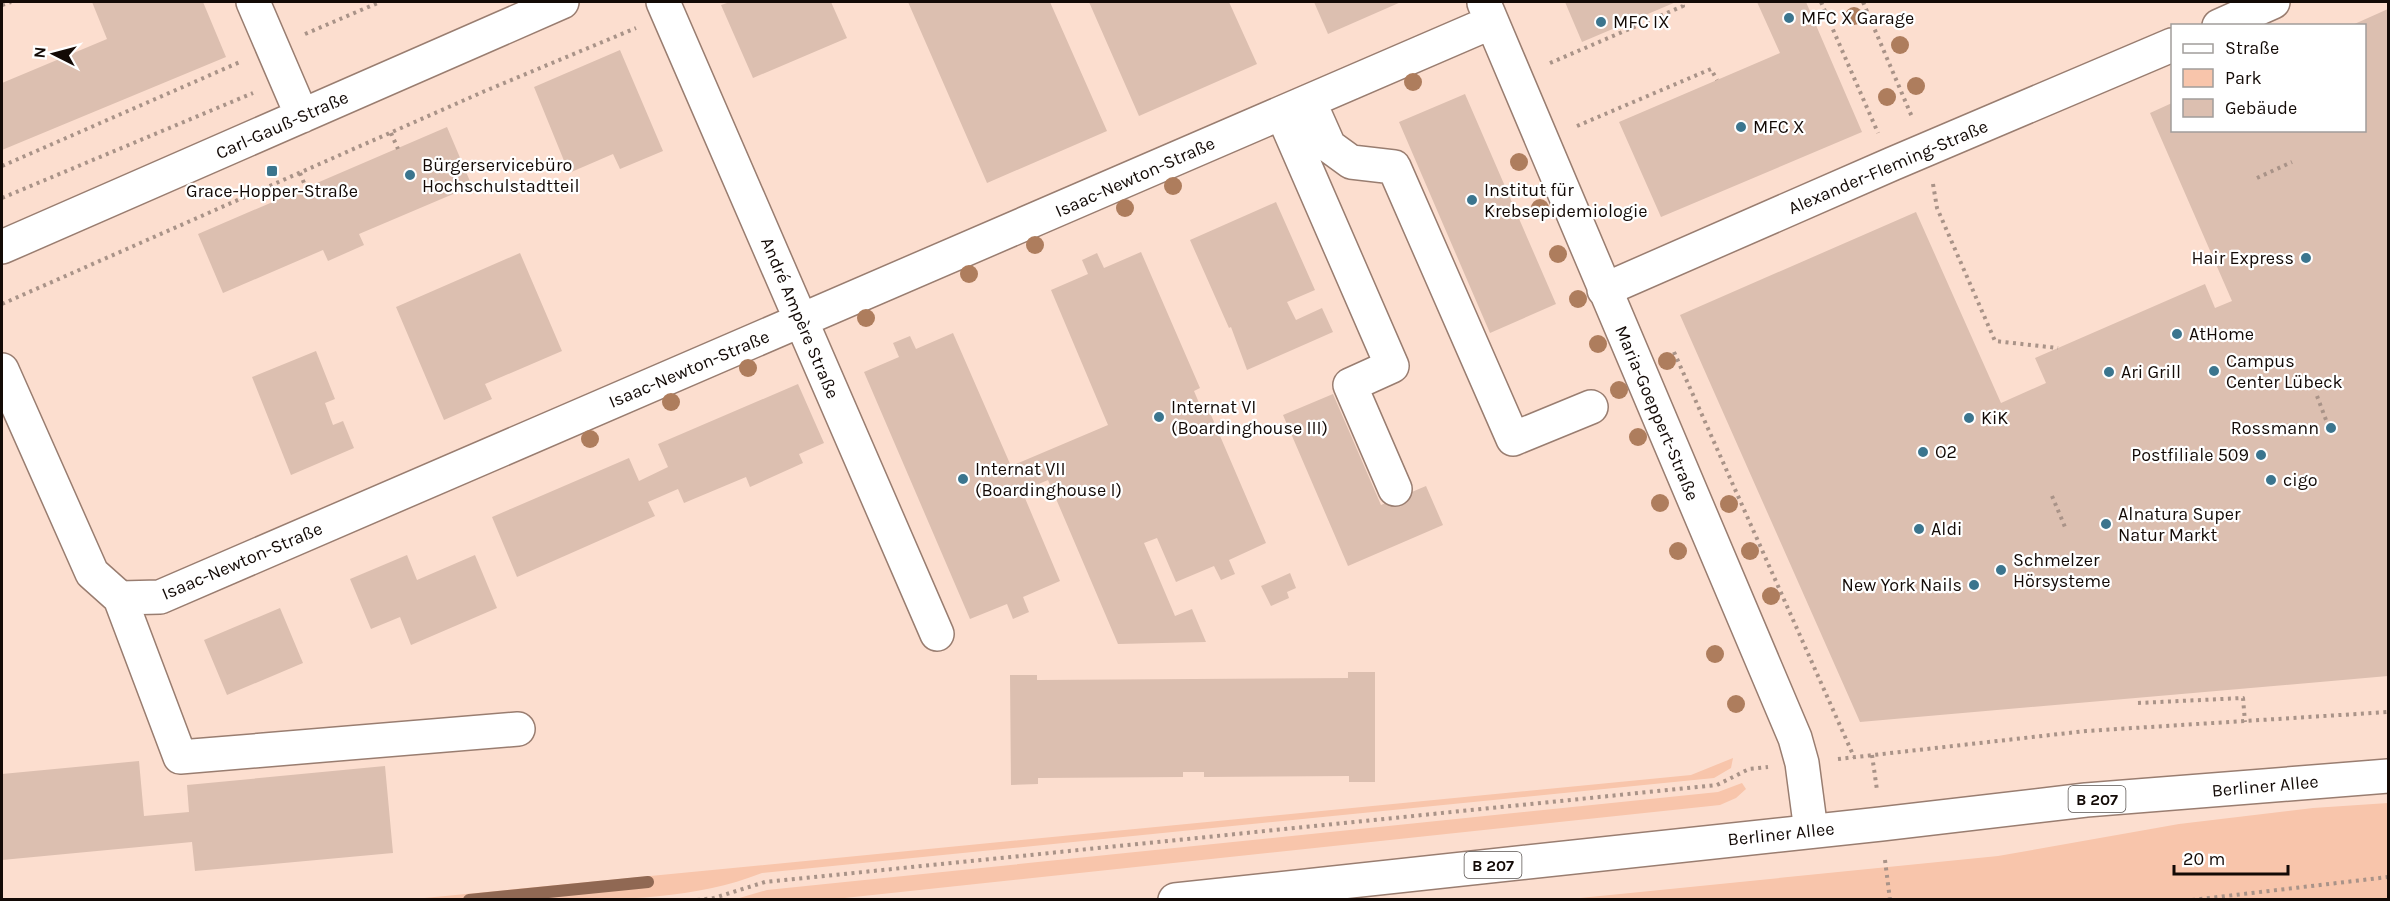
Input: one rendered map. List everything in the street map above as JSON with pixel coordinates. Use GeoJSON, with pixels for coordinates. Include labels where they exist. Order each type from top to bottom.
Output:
{"type":"FeatureCollection","features":[{"type":"Feature","properties":{"kind":"street"},"geometry":{"type":"LineString","coordinates":[[253,2],[302,116]]}},
{"type":"Feature","properties":{"kind":"street","name":"Carl-Gauß-Straße"},"geometry":{"type":"LineString","coordinates":[[2,247],[562,2]]}},
{"type":"Feature","properties":{"kind":"street"},"geometry":{"type":"LineString","coordinates":[[2224,24],[2274,2]]}},
{"type":"Feature","properties":{"kind":"street","name":"André Ampère Straße"},"geometry":{"type":"LineString","coordinates":[[666,8],[937,634]]}},
{"type":"Feature","properties":{"kind":"street","name":"Isaac-Newton-Straße"},"geometry":{"type":"LineString","coordinates":[[120,597],[160,597],[1296,107],[1488,12]]}},
{"type":"Feature","properties":{"kind":"street","name":"Maria-Goeppert-Straße"},"geometry":{"type":"LineString","coordinates":[[1488,12],[1604,291],[1795,738],[1802,763],[1811,831]]}},
{"type":"Feature","properties":{"kind":"street","name":"Alexander-Fleming-Straße"},"geometry":{"type":"LineString","coordinates":[[1604,291],[1926,149],[2171,45]]}},
{"type":"Feature","properties":{"kind":"street"},"geometry":{"type":"LineString","coordinates":[[1296,107],[1329,146],[1351,162],[1394,167],[1513,439],[1591,407]]}},
{"type":"Feature","properties":{"kind":"street"},"geometry":{"type":"LineString","coordinates":[[1296,107],[1392,366],[1350,385],[1395,489]]}},
{"type":"Feature","properties":{"kind":"street"},"geometry":{"type":"LineString","coordinates":[[2,370],[93,573],[120,597],[180,757],[518,729]]}},
{"type":"Feature","properties":{"kind":"street","name":"Berliner Allee"},"geometry":{"type":"LineString","coordinates":[[1174,900],[2086,800],[2388,776]]}},
{"type":"Feature","properties":{"kind":"path"},"geometry":{"type":"LineString","coordinates":[[2,6],[11,2]]}},
{"type":"Feature","properties":{"kind":"path"},"geometry":{"type":"LineString","coordinates":[[2,166],[380,2]]}},
{"type":"Feature","properties":{"kind":"path"},"geometry":{"type":"LineString","coordinates":[[1550,63],[1683,6],[1681,2]]}},
{"type":"Feature","properties":{"kind":"path"},"geometry":{"type":"LineString","coordinates":[[1821,2],[1892,164]]}},
{"type":"Feature","properties":{"kind":"path"},"geometry":{"type":"LineString","coordinates":[[1863,2],[1926,149],[1937,208],[1995,341],[2058,348]]}},
{"type":"Feature","properties":{"kind":"path"},"geometry":{"type":"LineString","coordinates":[[2,304],[391,133],[666,8]]}},
{"type":"Feature","properties":{"kind":"path"},"geometry":{"type":"LineString","coordinates":[[1546,53],[1554,73]]}},
{"type":"Feature","properties":{"kind":"path"},"geometry":{"type":"LineString","coordinates":[[1577,126],[1711,69],[1717,80]]}},
{"type":"Feature","properties":{"kind":"path"},"geometry":{"type":"LineString","coordinates":[[2,198],[285,80]]}},
{"type":"Feature","properties":{"kind":"path"},"geometry":{"type":"LineString","coordinates":[[1574,118],[1581,137]]}},
{"type":"Feature","properties":{"kind":"path"},"geometry":{"type":"LineString","coordinates":[[391,133],[398,149]]}},
{"type":"Feature","properties":{"kind":"path"},"geometry":{"type":"LineString","coordinates":[[2257,178],[2292,162]]}},
{"type":"Feature","properties":{"kind":"path"},"geometry":{"type":"LineString","coordinates":[[300,173],[306,188]]}},
{"type":"Feature","properties":{"kind":"path"},"geometry":{"type":"LineString","coordinates":[[1674,351],[1854,757]]}},
{"type":"Feature","properties":{"kind":"path"},"geometry":{"type":"LineString","coordinates":[[2317,396],[2326,420]]}},
{"type":"Feature","properties":{"kind":"path"},"geometry":{"type":"LineString","coordinates":[[2052,496],[2065,527]]}},
{"type":"Feature","properties":{"kind":"path"},"geometry":{"type":"LineString","coordinates":[[2138,703],[2243,698],[2245,722]]}},
{"type":"Feature","properties":{"kind":"path"},"geometry":{"type":"LineString","coordinates":[[696,900],[714,898],[765,882],[1717,785],[1749,770],[2086,731],[2388,712]]}},
{"type":"Feature","properties":{"kind":"path"},"geometry":{"type":"LineString","coordinates":[[2193,900],[2388,877]]}},
{"type":"Feature","properties":{"kind":"green space"},"geometry":{"type":"Polygon","coordinates":[[[1733,758],[1731,768],[1714,778],[762,873],[711,888],[658,896],[577,900],[414,899],[1691,775],[1733,758]]]}},
{"type":"Feature","properties":{"kind":"green space"},"geometry":{"type":"Polygon","coordinates":[[[1742,783],[1746,789],[1736,798],[1720,805],[835,899],[736,899],[767,890],[1718,792],[1742,783]]]}},
{"type":"Feature","properties":{"kind":"green space"},"geometry":{"type":"Polygon","coordinates":[[[2388,803],[2388,899],[1570,899],[1998,856],[2179,824],[2313,808],[2388,803]]]}},
{"type":"Feature","properties":{"kind":"building"},"geometry":{"type":"Polygon","coordinates":[[[92,2],[203,2],[226,57],[2,150],[2,83],[107,39],[92,2]]]}},
{"type":"Feature","properties":{"kind":"building"},"geometry":{"type":"Polygon","coordinates":[[[730,2],[831,2],[847,38],[753,78],[721,5],[730,2]]]}},
{"type":"Feature","properties":{"kind":"building"},"geometry":{"type":"Polygon","coordinates":[[[908,2],[1050,2],[1107,131],[987,183],[908,2]]]}},
{"type":"Feature","properties":{"kind":"building"},"geometry":{"type":"Polygon","coordinates":[[[1089,2],[1229,2],[1257,64],[1139,116],[1089,2]]]}},
{"type":"Feature","properties":{"kind":"building"},"geometry":{"type":"Polygon","coordinates":[[[1314,2],[1401,2],[1328,34],[1314,2]]]}},
{"type":"Feature","properties":{"kind":"building","name":"MFC IX"},"geometry":{"type":"Polygon","coordinates":[[[1565,2],[1676,2],[1582,42],[1565,2]]]}},
{"type":"Feature","properties":{"kind":"building","name":"MFC X"},"geometry":{"type":"Polygon","coordinates":[[[1757,2],[1806,2],[1862,132],[1661,217],[1619,122],[1780,53],[1757,2]]]}},
{"type":"Feature","properties":{"kind":"building","name":"Campus Center Lübeck"},"geometry":{"type":"Polygon","coordinates":[[[2388,9],[2388,676],[1860,722],[1680,315],[1916,212],[2001,403],[2046,383],[2035,358],[2205,284],[2215,308],[2232,301],[2150,113],[2171,103],[2171,132],[2366,132],[2366,24],[2354,24],[2388,9]]]}},
{"type":"Feature","properties":{"kind":"building"},"geometry":{"type":"Polygon","coordinates":[[[620,50],[663,151],[620,169],[613,154],[569,173],[534,87],[620,50]]]}},
{"type":"Feature","properties":{"kind":"building","name":"Institut für Krebsepidemiologie"},"geometry":{"type":"Polygon","coordinates":[[[1465,94],[1556,304],[1490,333],[1399,122],[1465,94]]]}},
{"type":"Feature","properties":{"kind":"building"},"geometry":{"type":"Polygon","coordinates":[[[447,127],[472,186],[359,234],[364,245],[328,261],[323,250],[223,293],[198,234],[447,127]]]}},
{"type":"Feature","properties":{"kind":"building"},"geometry":{"type":"Polygon","coordinates":[[[1276,202],[1315,290],[1287,302],[1296,320],[1322,308],[1333,332],[1247,370],[1231,327],[1229,328],[1190,240],[1276,202]]]}},
{"type":"Feature","properties":{"kind":"building"},"geometry":{"type":"Polygon","coordinates":[[[1141,252],[1200,388],[1194,391],[1202,410],[1208,408],[1266,543],[1229,560],[1235,574],[1221,580],[1214,566],[1176,582],[1157,538],[1144,543],[1175,616],[1192,609],[1206,642],[1118,644],[1048,480],[1022,491],[1060,581],[1023,597],[1029,612],[1013,619],[1007,604],[970,619],[864,372],[899,357],[893,343],[910,336],[916,349],[953,333],[1011,466],[1108,425],[1051,290],[1088,274],[1082,260],[1097,253],[1104,268],[1141,252]]]}},
{"type":"Feature","properties":{"kind":"building"},"geometry":{"type":"Polygon","coordinates":[[[520,253],[562,351],[485,384],[492,399],[444,420],[396,307],[520,253]]]}},
{"type":"Feature","properties":{"kind":"building"},"geometry":{"type":"Polygon","coordinates":[[[316,351],[335,399],[325,403],[333,425],[343,421],[354,448],[291,475],[252,377],[316,351]]]}},
{"type":"Feature","properties":{"kind":"building"},"geometry":{"type":"Polygon","coordinates":[[[798,384],[824,443],[799,454],[803,463],[750,487],[746,477],[684,503],[678,489],[648,502],[655,516],[517,577],[492,517],[629,458],[639,481],[668,467],[658,444],[798,384]]]}},
{"type":"Feature","properties":{"kind":"building"},"geometry":{"type":"Polygon","coordinates":[[[1333,394],[1381,505],[1426,486],[1443,525],[1348,566],[1283,415],[1333,394]]]}},
{"type":"Feature","properties":{"kind":"building"},"geometry":{"type":"Polygon","coordinates":[[[407,555],[417,580],[475,555],[497,608],[411,645],[400,617],[371,629],[350,579],[407,555]]]}},
{"type":"Feature","properties":{"kind":"building"},"geometry":{"type":"Polygon","coordinates":[[[1290,573],[1296,588],[1287,592],[1289,598],[1271,606],[1261,586],[1290,573]]]}},
{"type":"Feature","properties":{"kind":"building"},"geometry":{"type":"Polygon","coordinates":[[[280,608],[303,663],[227,695],[204,640],[280,608]]]}},
{"type":"Feature","properties":{"kind":"building"},"geometry":{"type":"Polygon","coordinates":[[[1348,672],[1375,672],[1375,782],[1349,782],[1349,776],[1204,777],[1204,772],[1183,772],[1183,777],[1038,778],[1038,784],[1011,785],[1010,675],[1037,675],[1037,680],[1348,678],[1348,672]]]}},
{"type":"Feature","properties":{"kind":"building"},"geometry":{"type":"Polygon","coordinates":[[[139,761],[144,816],[189,812],[187,785],[385,766],[393,853],[195,871],[192,842],[2,860],[2,774],[139,761]]]}},
{"type":"Feature","properties":{"kind":"waterway"},"geometry":{"type":"LineString","coordinates":[[469,900],[648,882]]}},
{"type":"Feature","properties":{"kind":"place","name":"MFC X Garage"},"geometry":{"type":"Point","coordinates":[1789,18]}},
{"type":"Feature","properties":{"kind":"place","name":"MFC IX"},"geometry":{"type":"Point","coordinates":[1601,22]}},
{"type":"Feature","properties":{"kind":"place","name":"MFC X"},"geometry":{"type":"Point","coordinates":[1741,127]}},
{"type":"Feature","properties":{"kind":"place","name":"Grace-Hopper-Straße"},"geometry":{"type":"Point","coordinates":[272,171]}},
{"type":"Feature","properties":{"kind":"place","name":"Bürgerservicebüro Hochschulstadtteil"},"geometry":{"type":"Point","coordinates":[410,175]}},
{"type":"Feature","properties":{"kind":"place","name":"Institut für Krebsepidemiologie"},"geometry":{"type":"Point","coordinates":[1472,200]}},
{"type":"Feature","properties":{"kind":"place","name":"Hair Express"},"geometry":{"type":"Point","coordinates":[2306,258]}},
{"type":"Feature","properties":{"kind":"place","name":"AtHome"},"geometry":{"type":"Point","coordinates":[2177,334]}},
{"type":"Feature","properties":{"kind":"place","name":"Campus Center Lübeck"},"geometry":{"type":"Point","coordinates":[2214,371]}},
{"type":"Feature","properties":{"kind":"place","name":"Ari Grill"},"geometry":{"type":"Point","coordinates":[2109,372]}},
{"type":"Feature","properties":{"kind":"place","name":"Internat VI (Boardinghouse III)"},"geometry":{"type":"Point","coordinates":[1159,417]}},
{"type":"Feature","properties":{"kind":"place","name":"KiK"},"geometry":{"type":"Point","coordinates":[1969,418]}},
{"type":"Feature","properties":{"kind":"place","name":"Rossmann"},"geometry":{"type":"Point","coordinates":[2331,428]}},
{"type":"Feature","properties":{"kind":"place","name":"O2"},"geometry":{"type":"Point","coordinates":[1923,452]}},
{"type":"Feature","properties":{"kind":"place","name":"Postfiliale 509"},"geometry":{"type":"Point","coordinates":[2261,455]}},
{"type":"Feature","properties":{"kind":"place","name":"Internat VII (Boardinghouse I)"},"geometry":{"type":"Point","coordinates":[963,479]}},
{"type":"Feature","properties":{"kind":"place","name":"cigo"},"geometry":{"type":"Point","coordinates":[2271,480]}},
{"type":"Feature","properties":{"kind":"place","name":"Alnatura Super Natur Markt"},"geometry":{"type":"Point","coordinates":[2106,524]}},
{"type":"Feature","properties":{"kind":"place","name":"Aldi"},"geometry":{"type":"Point","coordinates":[1919,529]}},
{"type":"Feature","properties":{"kind":"place","name":"Schmelzer Hörsysteme"},"geometry":{"type":"Point","coordinates":[2001,570]}},
{"type":"Feature","properties":{"kind":"place","name":"New York Nails"},"geometry":{"type":"Point","coordinates":[1974,585]}}]}
